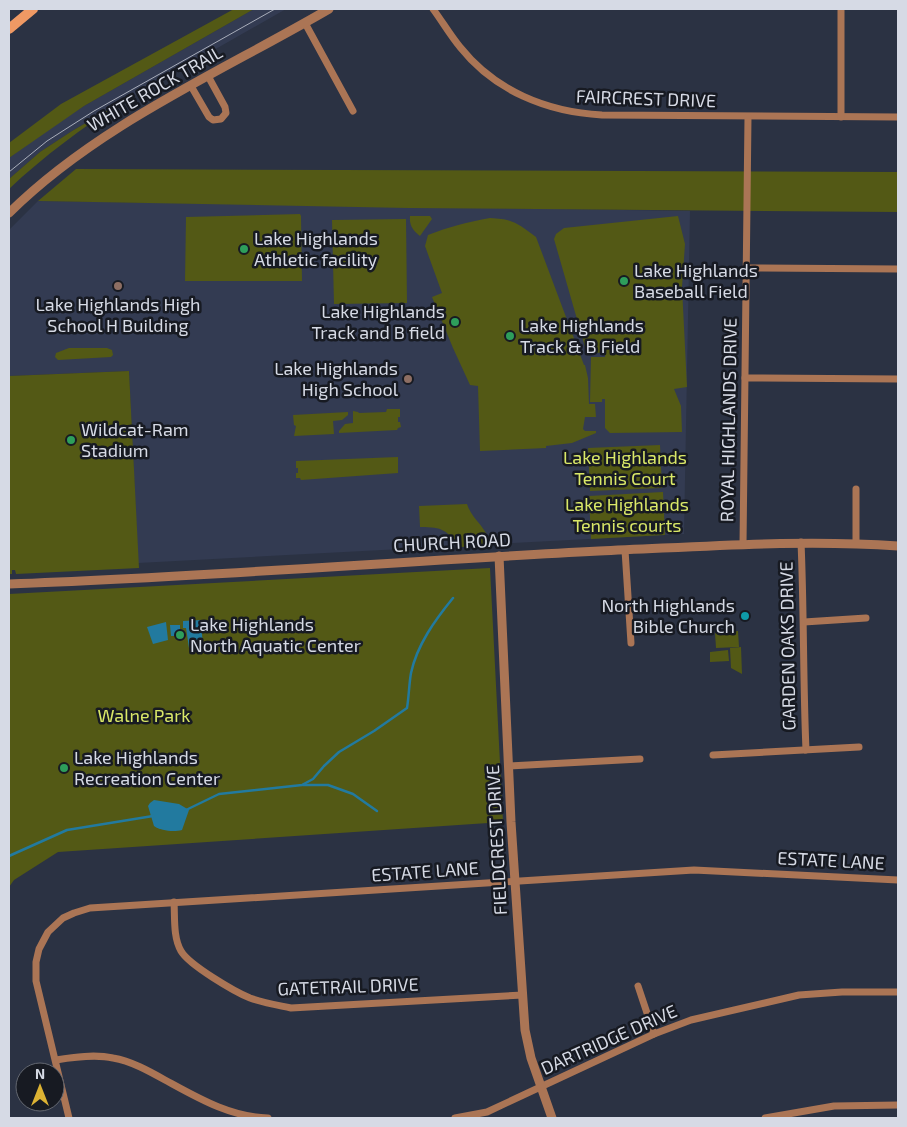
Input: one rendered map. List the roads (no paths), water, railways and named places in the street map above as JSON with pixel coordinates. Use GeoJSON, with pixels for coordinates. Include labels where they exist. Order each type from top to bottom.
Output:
{"type":"FeatureCollection","features":[{"type":"Feature","properties":{"kind":"main road"},"geometry":{"type":"LineString","coordinates":[[9,29],[32,9]]}},
{"type":"Feature","properties":{"kind":"street","name":"WHITE ROCK TRAIL"},"geometry":{"type":"LineString","coordinates":[[9,214],[43,183],[110,132],[329,9]]}},
{"type":"Feature","properties":{"kind":"street","name":"FAIRCREST DRIVE"},"geometry":{"type":"LineString","coordinates":[[433,9],[460,47],[490,77],[506,88],[552,108],[580,114],[602,115],[898,117]]}},
{"type":"Feature","properties":{"kind":"street"},"geometry":{"type":"LineString","coordinates":[[840,117],[841,9]]}},
{"type":"Feature","properties":{"kind":"street"},"geometry":{"type":"LineString","coordinates":[[305,23],[353,111]]}},
{"type":"Feature","properties":{"kind":"street"},"geometry":{"type":"LineString","coordinates":[[191,86],[209,116],[213,120],[221,119],[226,113],[225,107],[208,76]]}},
{"type":"Feature","properties":{"kind":"street","name":"ROYAL HIGHLANDS DRIVE"},"geometry":{"type":"LineString","coordinates":[[743,545],[748,116]]}},
{"type":"Feature","properties":{"kind":"street"},"geometry":{"type":"LineString","coordinates":[[746,268],[898,269]]}},
{"type":"Feature","properties":{"kind":"street"},"geometry":{"type":"LineString","coordinates":[[745,378],[898,379]]}},
{"type":"Feature","properties":{"kind":"street"},"geometry":{"type":"LineString","coordinates":[[856,489],[856,543]]}},
{"type":"Feature","properties":{"kind":"street","name":"CHURCH ROAD"},"geometry":{"type":"LineString","coordinates":[[9,584],[109,580],[498,556],[801,542],[898,546]]}},
{"type":"Feature","properties":{"kind":"street","name":"GARDEN OAKS DRIVE"},"geometry":{"type":"LineString","coordinates":[[801,542],[806,750]]}},
{"type":"Feature","properties":{"kind":"street"},"geometry":{"type":"LineString","coordinates":[[625,550],[631,643]]}},
{"type":"Feature","properties":{"kind":"street","name":"FIELDCREST DRIVE"},"geometry":{"type":"LineString","coordinates":[[498,556],[515,881],[527,1042],[540,1087],[552,1118]]}},
{"type":"Feature","properties":{"kind":"street"},"geometry":{"type":"LineString","coordinates":[[804,622],[866,618]]}},
{"type":"Feature","properties":{"kind":"street"},"geometry":{"type":"LineString","coordinates":[[713,755],[859,747]]}},
{"type":"Feature","properties":{"kind":"street"},"geometry":{"type":"LineString","coordinates":[[509,766],[640,759]]}},
{"type":"Feature","properties":{"kind":"street","name":"ESTATE LANE"},"geometry":{"type":"LineString","coordinates":[[56,1060],[36,981],[36,962],[39,949],[48,932],[63,918],[90,908],[694,870],[898,880]]}},
{"type":"Feature","properties":{"kind":"street","name":"GATETRAIL DRIVE"},"geometry":{"type":"LineString","coordinates":[[174,902],[176,940],[182,953],[192,963],[248,998],[268,1004],[291,1008],[523,994]]}},
{"type":"Feature","properties":{"kind":"street"},"geometry":{"type":"LineString","coordinates":[[638,986],[654,1034]]}},
{"type":"Feature","properties":{"kind":"street","name":"DARTRIDGE DRIVE"},"geometry":{"type":"LineString","coordinates":[[455,1118],[487,1112],[654,1034],[691,1020],[799,995],[842,992],[898,992]]}},
{"type":"Feature","properties":{"kind":"street"},"geometry":{"type":"LineString","coordinates":[[69,1118],[56,1060],[76,1057],[112,1058],[125,1061],[151,1072],[205,1102],[231,1112],[268,1118]]}},
{"type":"Feature","properties":{"kind":"street"},"geometry":{"type":"LineString","coordinates":[[765,1118],[834,1106],[898,1105]]}},
{"type":"Feature","properties":{"kind":"water"},"geometry":{"type":"Polygon","coordinates":[[[201,620],[203,647],[189,648],[186,628],[183,628],[183,621],[201,620]]]}},
{"type":"Feature","properties":{"kind":"water"},"geometry":{"type":"Polygon","coordinates":[[[166,622],[168,640],[153,644],[147,627],[166,622]]]}},
{"type":"Feature","properties":{"kind":"water"},"geometry":{"type":"Polygon","coordinates":[[[170,625],[180,625],[180,636],[171,636],[170,625]]]}},
{"type":"Feature","properties":{"kind":"water"},"geometry":{"type":"Polygon","coordinates":[[[154,800],[179,804],[189,810],[182,830],[168,831],[154,826],[148,806],[154,800]]]}},
{"type":"Feature","properties":{"kind":"waterway"},"geometry":{"type":"LineString","coordinates":[[186,810],[219,794],[302,785],[313,779],[339,752],[407,708],[411,673],[422,643],[433,624],[453,598]]}},
{"type":"Feature","properties":{"kind":"waterway"},"geometry":{"type":"LineString","coordinates":[[303,785],[328,785],[353,794],[377,811]]}},
{"type":"Feature","properties":{"kind":"waterway"},"geometry":{"type":"LineString","coordinates":[[9,856],[67,830],[153,816]]}},
{"type":"Feature","properties":{"kind":"tram line"},"geometry":{"type":"LineString","coordinates":[[9,172],[47,141],[94,111],[275,9]]}},
{"type":"Feature","properties":{"kind":"place","name":"Lake Highlands Athletic facility"},"geometry":{"type":"Point","coordinates":[244,249]}},
{"type":"Feature","properties":{"kind":"place","name":"Lake Highlands Baseball Field"},"geometry":{"type":"Point","coordinates":[624,281]}},
{"type":"Feature","properties":{"kind":"place","name":"Lake Highlands High School H Building"},"geometry":{"type":"Point","coordinates":[118,286]}},
{"type":"Feature","properties":{"kind":"place","name":"Lake Highlands Track and B field"},"geometry":{"type":"Point","coordinates":[455,322]}},
{"type":"Feature","properties":{"kind":"place","name":"Lake Highlands Track & B Field"},"geometry":{"type":"Point","coordinates":[510,336]}},
{"type":"Feature","properties":{"kind":"place","name":"Lake Highlands High School"},"geometry":{"type":"Point","coordinates":[408,379]}},
{"type":"Feature","properties":{"kind":"place","name":"Wildcat-Ram Stadium"},"geometry":{"type":"Point","coordinates":[71,440]}},
{"type":"Feature","properties":{"kind":"place","name":"North Highlands Bible Church"},"geometry":{"type":"Point","coordinates":[745,616]}},
{"type":"Feature","properties":{"kind":"place","name":"Lake Highlands North Aquatic Center"},"geometry":{"type":"Point","coordinates":[180,635]}},
{"type":"Feature","properties":{"kind":"place","name":"Lake Highlands Recreation Center"},"geometry":{"type":"Point","coordinates":[64,768]}},
{"type":"Feature","properties":{"kind":"park label","name":"Lake Highlands Tennis Court"},"geometry":{"type":"Point","coordinates":[625,468]}},
{"type":"Feature","properties":{"kind":"park label","name":"Lake Highlands Tennis courts"},"geometry":{"type":"Point","coordinates":[627,515]}},
{"type":"Feature","properties":{"kind":"park label","name":"Walne Park"},"geometry":{"type":"Point","coordinates":[144,716]}}]}
